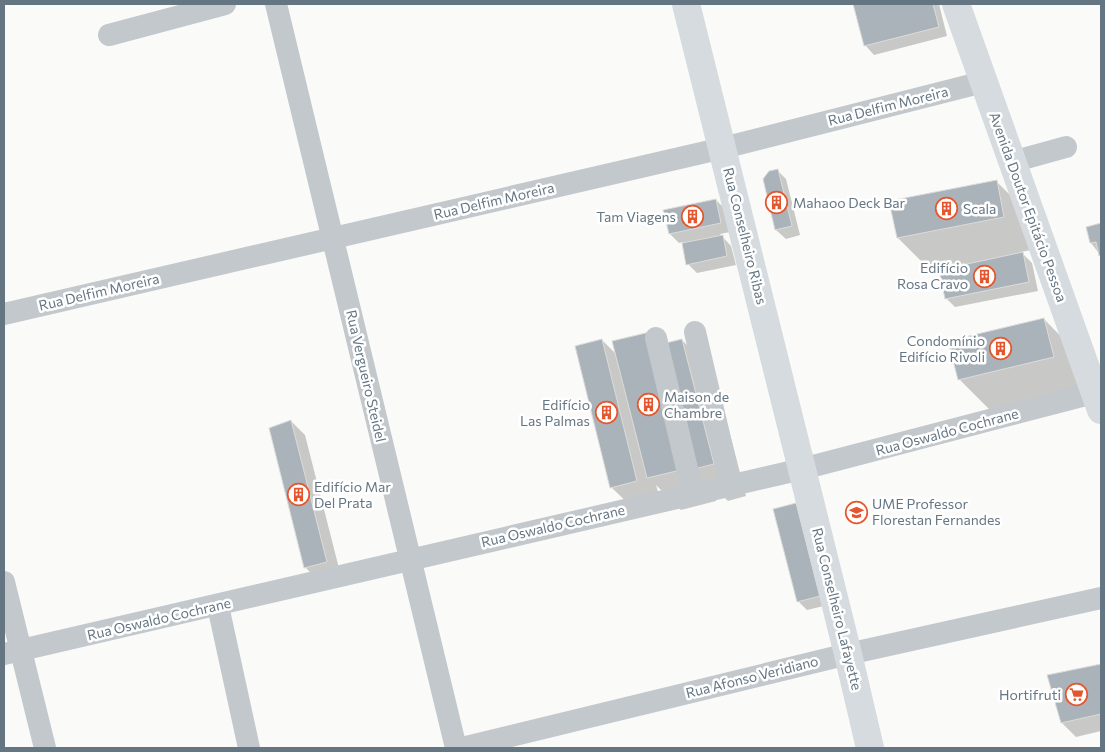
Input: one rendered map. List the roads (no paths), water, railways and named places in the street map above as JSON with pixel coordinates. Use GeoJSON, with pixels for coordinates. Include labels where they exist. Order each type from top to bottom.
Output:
{"type":"FeatureCollection","features":[{"type":"Feature","properties":{"kind":"main road","name":"Rua Conselheiro Ribas"},"geometry":{"type":"LineString","coordinates":[[686,4],[802,469]]}},
{"type":"Feature","properties":{"kind":"main road","name":"Avenida Doutor Epitácio Pessoa"},"geometry":{"type":"LineString","coordinates":[[956,4],[1099,398]]}},
{"type":"Feature","properties":{"kind":"main road","name":"Rua Conselheiro Lafayette"},"geometry":{"type":"LineString","coordinates":[[802,469],[870,748]]}},
{"type":"Feature","properties":{"kind":"street"},"geometry":{"type":"LineString","coordinates":[[109,36],[225,4]]}},
{"type":"Feature","properties":{"kind":"street","name":"Rua Vergueiro Steidel"},"geometry":{"type":"LineString","coordinates":[[276,4],[456,748]]}},
{"type":"Feature","properties":{"kind":"street","name":"Rua Delfim Moreira"},"geometry":{"type":"LineString","coordinates":[[4,314],[723,148],[983,82]]}},
{"type":"Feature","properties":{"kind":"street"},"geometry":{"type":"LineString","coordinates":[[1012,162],[1066,147]]}},
{"type":"Feature","properties":{"kind":"street"},"geometry":{"type":"LineString","coordinates":[[695,332],[731,486]]}},
{"type":"Feature","properties":{"kind":"street"},"geometry":{"type":"LineString","coordinates":[[656,338],[693,494]]}},
{"type":"Feature","properties":{"kind":"street","name":"Rua Oswaldo Cochrane"},"geometry":{"type":"LineString","coordinates":[[12,652],[218,606],[409,559],[731,486],[1099,398]]}},
{"type":"Feature","properties":{"kind":"street"},"geometry":{"type":"LineString","coordinates":[[4,582],[12,652],[45,748]]}},
{"type":"Feature","properties":{"kind":"street","name":"Rua Afonso Veridiano"},"geometry":{"type":"LineString","coordinates":[[462,748],[848,654],[1101,598]]}},
{"type":"Feature","properties":{"kind":"street"},"geometry":{"type":"LineString","coordinates":[[218,606],[249,748]]}},
{"type":"Feature","properties":{"kind":"place","name":"Mahaoo Deck Bar"},"geometry":{"type":"Point","coordinates":[777,203]}},
{"type":"Feature","properties":{"kind":"place","name":"Scala"},"geometry":{"type":"Point","coordinates":[947,209]}},
{"type":"Feature","properties":{"kind":"place","name":"Tam Viagens"},"geometry":{"type":"Point","coordinates":[692,217]}},
{"type":"Feature","properties":{"kind":"place","name":"Edifício Rosa Cravo"},"geometry":{"type":"Point","coordinates":[984,276]}},
{"type":"Feature","properties":{"kind":"place","name":"Condomínio Edifício Rivoli"},"geometry":{"type":"Point","coordinates":[1001,349]}},
{"type":"Feature","properties":{"kind":"place","name":"Maison de Chambre"},"geometry":{"type":"Point","coordinates":[648,405]}},
{"type":"Feature","properties":{"kind":"place","name":"Edifício Las Palmas"},"geometry":{"type":"Point","coordinates":[606,413]}},
{"type":"Feature","properties":{"kind":"place","name":"Edifício Mar Del Prata"},"geometry":{"type":"Point","coordinates":[298,495]}},
{"type":"Feature","properties":{"kind":"place","name":"UME Professor Florestan Fernandes"},"geometry":{"type":"Point","coordinates":[856,512]}},
{"type":"Feature","properties":{"kind":"place","name":"Hortifruti"},"geometry":{"type":"Point","coordinates":[1077,695]}}]}
